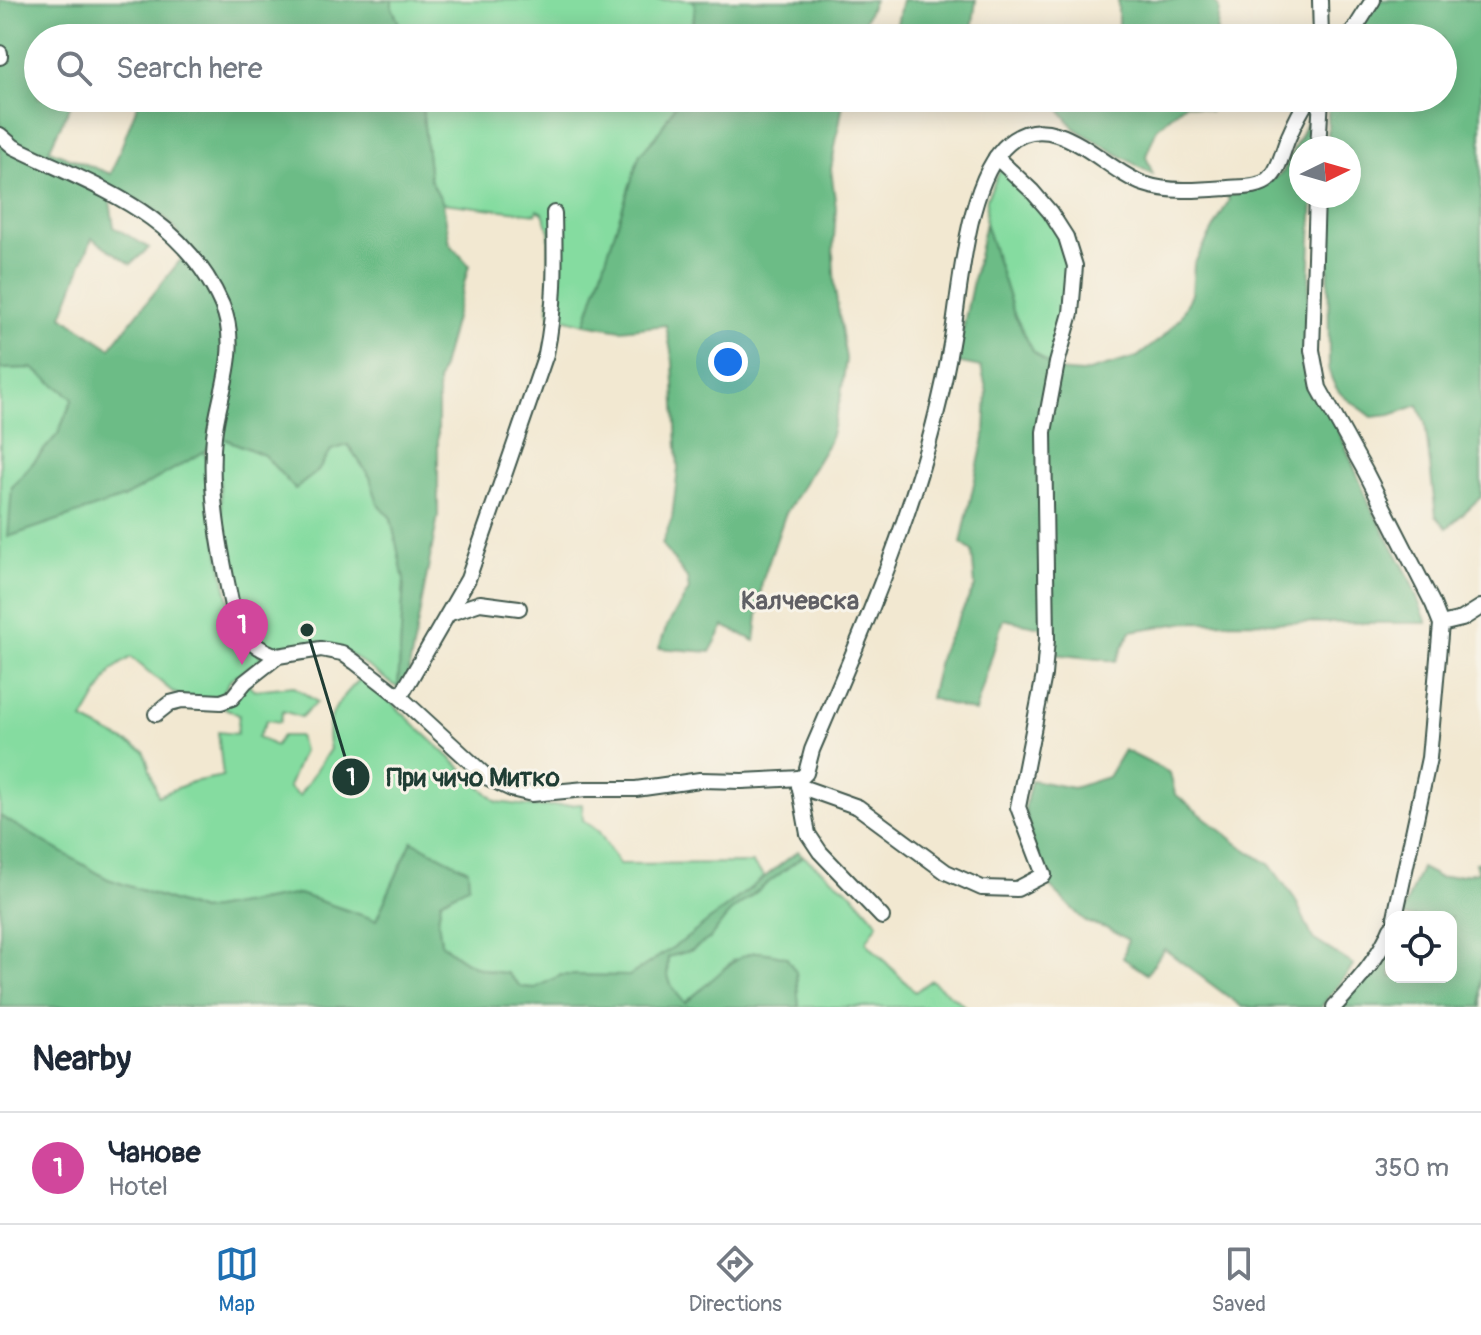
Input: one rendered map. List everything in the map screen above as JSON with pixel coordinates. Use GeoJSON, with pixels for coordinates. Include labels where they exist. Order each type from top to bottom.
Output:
{"type":"FeatureCollection","features":[{"type":"Feature","properties":{"kind":"street"},"geometry":{"type":"LineString","coordinates":[[1320,0],[1321,24]]}},
{"type":"Feature","properties":{"kind":"street"},"geometry":{"type":"LineString","coordinates":[[1358,24],[1373,0]]}},
{"type":"Feature","properties":{"kind":"street"},"geometry":{"type":"LineString","coordinates":[[798,782],[806,773],[812,750],[871,608],[924,461],[945,382],[975,202],[996,157],[1018,137],[1041,132],[1073,140],[1123,175],[1154,187],[1169,190],[1259,184],[1273,176],[1301,112]]}},
{"type":"Feature","properties":{"kind":"street"},"geometry":{"type":"LineString","coordinates":[[1319,136],[1320,112]]}},
{"type":"Feature","properties":{"kind":"street"},"geometry":{"type":"LineString","coordinates":[[0,135],[14,147],[129,202],[159,222],[181,241],[223,306],[229,336],[230,365],[212,460],[223,563],[239,628],[253,643],[278,656]]}},
{"type":"Feature","properties":{"kind":"street"},"geometry":{"type":"LineString","coordinates":[[156,714],[170,703],[191,700],[221,702],[232,698],[245,682],[278,656],[321,649],[342,653],[400,697],[488,778],[511,789],[532,794],[586,789],[625,790],[700,780],[798,782],[858,807],[946,872],[982,888],[1017,889],[1044,875],[1018,807],[1044,675],[1047,639],[1044,432],[1057,363],[1071,313],[1075,266],[1066,237],[1050,212],[996,157]]}},
{"type":"Feature","properties":{"kind":"street"},"geometry":{"type":"LineString","coordinates":[[1317,208],[1312,350],[1319,388],[1365,471],[1441,624],[1429,758],[1396,911]]}},
{"type":"Feature","properties":{"kind":"street"},"geometry":{"type":"LineString","coordinates":[[400,697],[468,579],[546,354],[553,320],[556,279],[554,213]]}},
{"type":"Feature","properties":{"kind":"street"},"geometry":{"type":"LineString","coordinates":[[450,613],[480,603],[519,608]]}},
{"type":"Feature","properties":{"kind":"street"},"geometry":{"type":"LineString","coordinates":[[1441,624],[1462,619],[1481,607]]}},
{"type":"Feature","properties":{"kind":"street"},"geometry":{"type":"LineString","coordinates":[[798,782],[808,834],[820,852],[882,917]]}},
{"type":"Feature","properties":{"kind":"street"},"geometry":{"type":"LineString","coordinates":[[1334,1007],[1369,969],[1385,943]]}},
{"type":"Feature","properties":{"kind":"green space"},"geometry":{"type":"Polygon","coordinates":[[[0,0],[392,0],[399,24],[24,24],[24,112],[67,112],[49,150],[111,174],[135,112],[423,112],[430,179],[443,203],[450,244],[469,265],[438,382],[438,516],[404,696],[398,688],[404,580],[391,518],[378,504],[370,477],[348,445],[331,450],[318,471],[295,489],[264,455],[218,436],[205,451],[123,498],[8,537],[12,487],[58,434],[73,398],[32,368],[0,369],[0,0]],[[126,194],[110,201],[114,227],[149,248],[131,264],[92,238],[62,316],[110,348],[186,253],[177,232],[155,210],[126,194]]]}},
{"type":"Feature","properties":{"kind":"green space"},"geometry":{"type":"Polygon","coordinates":[[[392,0],[692,0],[695,3],[693,24],[399,24],[392,0]]]}},
{"type":"Feature","properties":{"kind":"green space"},"geometry":{"type":"Polygon","coordinates":[[[692,0],[874,0],[863,24],[693,24],[695,4],[692,0]]]}},
{"type":"Feature","properties":{"kind":"green space"},"geometry":{"type":"Polygon","coordinates":[[[902,0],[976,0],[973,24],[897,24],[902,0]]]}},
{"type":"Feature","properties":{"kind":"green space"},"geometry":{"type":"Polygon","coordinates":[[[1118,0],[1213,0],[1219,8],[1217,24],[1118,24],[1118,0]]]}},
{"type":"Feature","properties":{"kind":"green space"},"geometry":{"type":"Polygon","coordinates":[[[1374,0],[1481,0],[1481,497],[1447,528],[1436,516],[1425,422],[1418,405],[1391,415],[1372,417],[1341,394],[1329,371],[1328,208],[1361,208],[1361,136],[1328,136],[1328,112],[1457,112],[1457,24],[1359,24],[1374,0]]]}},
{"type":"Feature","properties":{"kind":"green space"},"geometry":{"type":"Polygon","coordinates":[[[423,112],[671,112],[657,136],[640,154],[585,324],[549,314],[549,230],[543,213],[443,203],[430,179],[423,112]]]}},
{"type":"Feature","properties":{"kind":"green space"},"geometry":{"type":"Polygon","coordinates":[[[671,112],[841,112],[831,169],[836,208],[833,253],[835,290],[846,359],[841,396],[829,442],[785,515],[762,582],[755,641],[724,626],[710,652],[659,648],[667,626],[689,590],[687,578],[662,544],[672,518],[678,469],[673,362],[666,325],[621,330],[585,324],[640,154],[657,136],[671,112]]]}},
{"type":"Feature","properties":{"kind":"green space"},"geometry":{"type":"Polygon","coordinates":[[[1062,112],[1176,112],[1157,128],[1146,156],[1153,175],[1074,128],[1062,112]]]}},
{"type":"Feature","properties":{"kind":"green space"},"geometry":{"type":"Polygon","coordinates":[[[1312,112],[1317,117],[1316,136],[1300,136],[1312,112]]]}},
{"type":"Feature","properties":{"kind":"green space"},"geometry":{"type":"Polygon","coordinates":[[[1289,159],[1289,208],[1312,208],[1306,352],[1371,508],[1408,575],[1427,623],[1188,622],[1131,631],[1116,661],[1054,654],[1055,630],[1003,619],[975,712],[930,698],[941,652],[975,586],[972,551],[961,543],[985,433],[987,392],[981,367],[956,362],[985,223],[1014,314],[1033,351],[1056,371],[1082,373],[1137,357],[1162,338],[1180,318],[1192,294],[1194,264],[1229,200],[1227,196],[1260,188],[1283,172],[1289,159]]]}},
{"type":"Feature","properties":{"kind":"green space"},"geometry":{"type":"Polygon","coordinates":[[[1005,160],[1032,188],[1077,267],[1056,371],[1033,351],[1024,335],[1014,314],[985,223],[987,198],[1005,160]]]}},
{"type":"Feature","properties":{"kind":"green space"},"geometry":{"type":"Polygon","coordinates":[[[32,368],[73,398],[58,434],[12,487],[123,498],[205,451],[216,538],[233,622],[262,658],[232,678],[220,696],[197,701],[174,693],[131,657],[112,670],[83,720],[144,751],[158,796],[192,782],[223,776],[218,732],[237,734],[239,715],[223,707],[246,683],[254,690],[293,686],[317,702],[301,717],[283,711],[280,722],[267,720],[258,737],[275,746],[282,736],[299,736],[303,751],[288,787],[299,796],[330,749],[329,727],[335,708],[363,676],[497,802],[535,807],[582,804],[583,820],[599,832],[619,864],[752,863],[765,877],[683,941],[629,976],[561,975],[535,988],[521,987],[507,973],[471,965],[441,943],[438,920],[441,901],[469,885],[412,841],[376,920],[299,894],[202,911],[108,879],[0,816],[0,369],[32,368]]]}},
{"type":"Feature","properties":{"kind":"green space"},"geometry":{"type":"Polygon","coordinates":[[[218,436],[264,455],[295,489],[318,471],[331,450],[348,445],[370,477],[378,504],[391,518],[404,580],[398,688],[348,653],[327,643],[271,650],[250,632],[230,580],[222,517],[218,436]]]}},
{"type":"Feature","properties":{"kind":"green space"},"geometry":{"type":"Polygon","coordinates":[[[1124,750],[1170,773],[1175,794],[1270,865],[1295,899],[1313,939],[1354,965],[1321,1007],[1242,1007],[1164,949],[1147,974],[1123,958],[1128,940],[1109,929],[1086,922],[1038,875],[1025,808],[1031,780],[1073,788],[1108,777],[1124,750]]]}},
{"type":"Feature","properties":{"kind":"green space"},"geometry":{"type":"Polygon","coordinates":[[[0,816],[108,879],[201,911],[299,894],[376,920],[412,841],[468,870],[469,885],[441,901],[438,920],[441,943],[471,965],[507,973],[521,987],[535,988],[561,975],[629,976],[683,941],[798,851],[803,856],[730,912],[710,938],[692,950],[668,957],[667,971],[670,982],[685,1003],[728,966],[746,955],[759,952],[786,957],[796,972],[799,1007],[0,1007],[0,816]]]}},
{"type":"Feature","properties":{"kind":"green space"},"geometry":{"type":"Polygon","coordinates":[[[803,856],[853,894],[878,923],[866,942],[915,992],[931,980],[966,1007],[799,1007],[796,972],[734,959],[684,1003],[670,982],[668,957],[692,950],[710,938],[730,912],[803,856]]]}},
{"type":"Feature","properties":{"kind":"green space"},"geometry":{"type":"Polygon","coordinates":[[[1481,862],[1481,1007],[1340,1007],[1385,944],[1385,983],[1457,983],[1457,911],[1403,911],[1421,868],[1440,878],[1478,872],[1475,863],[1481,862]]]}},
{"type":"Feature","properties":{"kind":"place","name":"При чичо Митко"},"geometry":{"type":"Point","coordinates":[307,630]}},
{"type":"Feature","properties":{"kind":"place","name":"Чанове"},"geometry":{"type":"Point","coordinates":[242,665]}},
{"type":"Feature","properties":{"kind":"district","name":"Калчевска"},"geometry":{"type":"Point","coordinates":[800,600]}}]}
